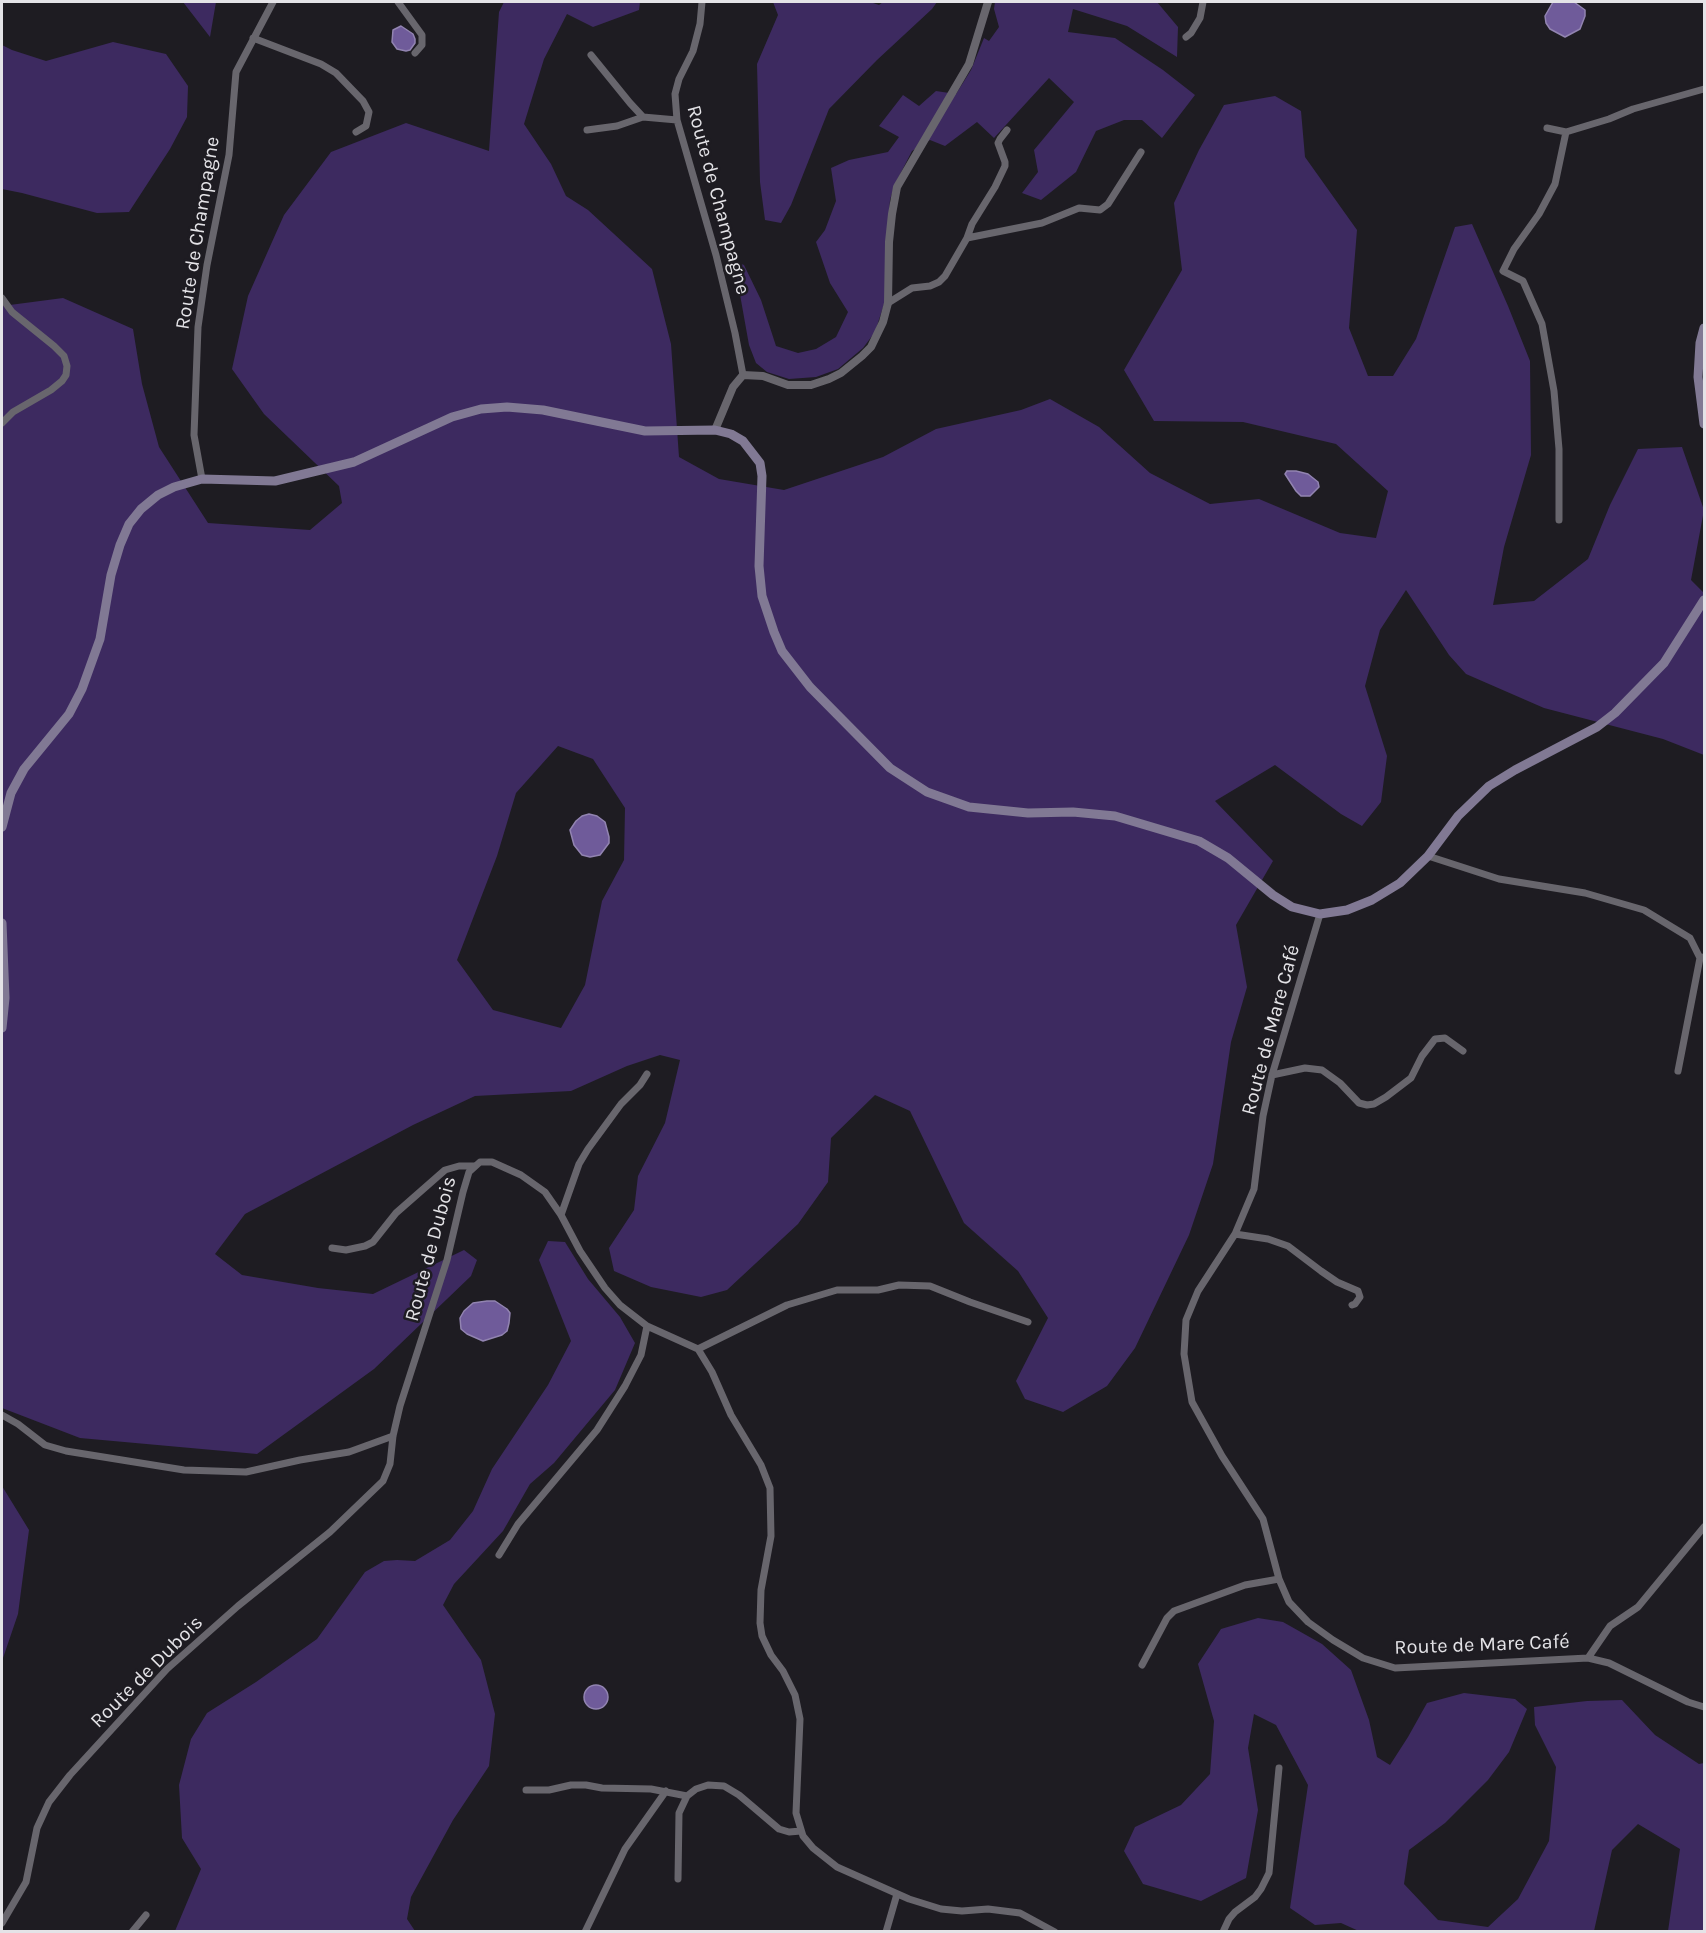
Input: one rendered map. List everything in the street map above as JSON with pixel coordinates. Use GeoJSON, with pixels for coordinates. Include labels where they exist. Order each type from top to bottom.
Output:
{"type":"FeatureCollection","features":[{"type":"Feature","properties":{"kind":"main road"},"geometry":{"type":"LineString","coordinates":[[1704,328],[1700,343],[1698,377],[1704,424]]}},
{"type":"Feature","properties":{"kind":"main road"},"geometry":{"type":"LineString","coordinates":[[2,827],[10,793],[24,768],[69,714],[82,689],[100,639],[111,575],[120,544],[129,524],[141,509],[158,495],[174,487],[202,479],[275,481],[354,462],[452,417],[481,409],[507,407],[543,410],[645,431],[715,429],[743,441],[760,463],[762,476],[759,566],[762,596],[782,651],[810,687],[890,768],[927,792],[969,807],[1028,813],[1073,812],[1115,816],[1199,841],[1228,858],[1273,895],[1292,907],[1320,914],[1347,910],[1372,900],[1400,883],[1428,856],[1458,816],[1489,786],[1597,727],[1615,713],[1664,663],[1704,600]]}},
{"type":"Feature","properties":{"kind":"main road"},"geometry":{"type":"LineString","coordinates":[[2,923],[5,998],[2,1028]]}},
{"type":"Feature","properties":{"kind":"street","name":"Route de Champagne"},"geometry":{"type":"LineString","coordinates":[[202,479],[194,435],[198,327],[207,264],[230,155],[236,72],[273,2]]}},
{"type":"Feature","properties":{"kind":"street"},"geometry":{"type":"LineString","coordinates":[[398,2],[422,35],[422,45],[415,53]]}},
{"type":"Feature","properties":{"kind":"street","name":"Route de Champagne"},"geometry":{"type":"LineString","coordinates":[[702,2],[700,24],[693,51],[679,79],[675,94],[677,120],[716,255],[743,375]]}},
{"type":"Feature","properties":{"kind":"street"},"geometry":{"type":"LineString","coordinates":[[715,429],[733,387],[743,375],[763,376],[788,386],[800,386],[829,379],[851,365],[870,347],[883,322],[888,303],[892,214],[897,187],[969,64],[988,2]]}},
{"type":"Feature","properties":{"kind":"street"},"geometry":{"type":"LineString","coordinates":[[1186,37],[1200,18],[1203,2]]}},
{"type":"Feature","properties":{"kind":"street"},"geometry":{"type":"LineString","coordinates":[[253,38],[321,64],[336,73],[363,101],[369,112],[366,126],[356,132]]}},
{"type":"Feature","properties":{"kind":"street"},"geometry":{"type":"LineString","coordinates":[[591,55],[643,117]]}},
{"type":"Feature","properties":{"kind":"street"},"geometry":{"type":"LineString","coordinates":[[1547,128],[1566,132],[1633,109],[1704,89]]}},
{"type":"Feature","properties":{"kind":"street"},"geometry":{"type":"LineString","coordinates":[[587,130],[617,126],[643,117],[677,120]]}},
{"type":"Feature","properties":{"kind":"street"},"geometry":{"type":"LineString","coordinates":[[888,303],[912,288],[930,286],[945,276],[1005,166],[999,144],[1007,130]]}},
{"type":"Feature","properties":{"kind":"street"},"geometry":{"type":"LineString","coordinates":[[1559,520],[1559,449],[1554,391],[1542,324],[1523,281],[1503,270],[1514,249],[1539,214],[1555,184],[1566,132]]}},
{"type":"Feature","properties":{"kind":"street"},"geometry":{"type":"LineString","coordinates":[[967,238],[1041,223],[1079,208],[1100,210],[1108,204],[1141,152]]}},
{"type":"Feature","properties":{"kind":"street"},"geometry":{"type":"LineString","coordinates":[[2,298],[12,312],[54,345],[64,356],[67,366],[66,375],[62,381],[13,412],[2,423]]}},
{"type":"Feature","properties":{"kind":"street"},"geometry":{"type":"LineString","coordinates":[[1428,856],[1499,879],[1585,893],[1644,910],[1690,938],[1702,958],[1678,1071]]}},
{"type":"Feature","properties":{"kind":"street","name":"Route de Mare Café"},"geometry":{"type":"LineString","coordinates":[[1320,914],[1272,1075],[1263,1116],[1254,1189],[1235,1234],[1198,1291],[1186,1320],[1184,1354],[1192,1402],[1222,1456],[1263,1519],[1279,1579],[1289,1602],[1308,1622],[1363,1658],[1395,1668],[1588,1658],[1608,1663],[1688,1702],[1704,1707]]}},
{"type":"Feature","properties":{"kind":"street"},"geometry":{"type":"LineString","coordinates":[[1272,1075],[1305,1068],[1322,1070],[1340,1083],[1359,1103],[1367,1105],[1386,1097],[1411,1078],[1422,1056],[1435,1039],[1445,1038],[1462,1051]]}},
{"type":"Feature","properties":{"kind":"street"},"geometry":{"type":"LineString","coordinates":[[561,1215],[579,1164],[588,1149],[621,1104],[647,1074]]}},
{"type":"Feature","properties":{"kind":"street","name":"Route de Dubois"},"geometry":{"type":"LineString","coordinates":[[2,1923],[26,1882],[38,1828],[49,1802],[70,1775],[167,1669],[238,1606],[330,1532],[383,1481],[390,1464],[393,1436],[400,1406],[447,1260],[469,1172],[474,1166],[480,1162],[492,1162],[521,1175],[545,1192],[561,1215],[580,1251],[605,1288],[620,1305],[647,1326],[698,1349]]}},
{"type":"Feature","properties":{"kind":"street"},"geometry":{"type":"LineString","coordinates":[[332,1248],[346,1250],[373,1242],[396,1213],[445,1170],[459,1166],[474,1166]]}},
{"type":"Feature","properties":{"kind":"street"},"geometry":{"type":"LineString","coordinates":[[1235,1234],[1268,1239],[1288,1246],[1337,1282],[1358,1291],[1360,1297],[1352,1305]]}},
{"type":"Feature","properties":{"kind":"street"},"geometry":{"type":"LineString","coordinates":[[1028,1322],[930,1286],[899,1285],[878,1290],[837,1290],[787,1305],[698,1349],[731,1415],[761,1465],[770,1488],[771,1536],[761,1590],[760,1623],[762,1636],[795,1695],[800,1719],[796,1813],[803,1836],[813,1848],[837,1867],[897,1894],[941,1909],[962,1911],[988,1909],[1020,1913],[1055,1932]]}},
{"type":"Feature","properties":{"kind":"street"},"geometry":{"type":"LineString","coordinates":[[499,1555],[518,1524],[597,1430],[626,1386],[640,1355],[647,1326]]}},
{"type":"Feature","properties":{"kind":"street"},"geometry":{"type":"LineString","coordinates":[[2,1415],[45,1445],[66,1451],[184,1470],[246,1472],[349,1452],[393,1436]]}},
{"type":"Feature","properties":{"kind":"street"},"geometry":{"type":"LineString","coordinates":[[1588,1658],[1610,1626],[1638,1607],[1704,1527]]}},
{"type":"Feature","properties":{"kind":"street"},"geometry":{"type":"LineString","coordinates":[[1142,1665],[1167,1618],[1174,1611],[1245,1585],[1279,1579]]}},
{"type":"Feature","properties":{"kind":"street"},"geometry":{"type":"LineString","coordinates":[[1223,1932],[1235,1912],[1262,1890],[1269,1874],[1279,1768]]}},
{"type":"Feature","properties":{"kind":"street"},"geometry":{"type":"LineString","coordinates":[[526,1790],[549,1790],[571,1785],[586,1785],[603,1788],[651,1789],[687,1796]]}},
{"type":"Feature","properties":{"kind":"street"},"geometry":{"type":"LineString","coordinates":[[678,1879],[679,1813],[687,1796],[696,1789],[708,1785],[724,1786],[739,1795],[779,1829],[789,1832],[801,1831]]}},
{"type":"Feature","properties":{"kind":"street"},"geometry":{"type":"LineString","coordinates":[[585,1932],[625,1849],[666,1791]]}},
{"type":"Feature","properties":{"kind":"street"},"geometry":{"type":"LineString","coordinates":[[886,1932],[897,1894]]}},
{"type":"Feature","properties":{"kind":"street"},"geometry":{"type":"LineString","coordinates":[[132,1932],[146,1915]]}},
{"type":"Feature","properties":{"kind":"shaded area"},"geometry":{"type":"Polygon","coordinates":[[[183,2],[216,2],[210,37],[183,2]]]}},
{"type":"Feature","properties":{"kind":"shaded area"},"geometry":{"type":"Polygon","coordinates":[[[504,2],[640,2],[639,10],[593,27],[567,14],[544,59],[524,124],[551,164],[566,196],[588,210],[652,269],[671,344],[679,457],[719,479],[784,490],[883,457],[936,429],[1021,410],[1050,399],[1099,427],[1150,473],[1210,504],[1259,499],[1340,533],[1376,538],[1388,491],[1336,444],[1243,422],[1154,421],[1124,370],[1182,270],[1174,203],[1199,150],[1224,105],[1275,96],[1301,111],[1305,157],[1357,230],[1349,328],[1368,376],[1393,376],[1416,339],[1455,227],[1472,224],[1508,306],[1530,361],[1531,455],[1504,547],[1493,605],[1534,601],[1588,559],[1610,505],[1638,449],[1682,447],[1704,510],[1691,580],[1704,593],[1704,755],[1663,739],[1544,708],[1466,674],[1449,655],[1406,590],[1380,630],[1365,686],[1387,756],[1381,802],[1362,826],[1341,814],[1275,765],[1215,801],[1273,861],[1236,925],[1247,987],[1231,1042],[1213,1164],[1189,1235],[1135,1348],[1107,1386],[1063,1412],[1025,1399],[1016,1381],[1048,1318],[1018,1271],[964,1223],[910,1111],[875,1095],[831,1138],[828,1182],[798,1224],[727,1290],[701,1297],[651,1287],[614,1271],[609,1248],[634,1210],[638,1176],[665,1123],[680,1060],[660,1055],[627,1066],[571,1091],[475,1096],[413,1125],[245,1214],[215,1254],[242,1275],[318,1288],[373,1294],[464,1250],[477,1260],[471,1276],[374,1369],[257,1454],[80,1438],[2,1408],[2,306],[63,298],[133,329],[142,384],[159,447],[208,523],[310,530],[342,503],[339,486],[264,414],[232,369],[248,296],[284,215],[331,152],[406,123],[489,151],[499,12],[504,2]],[[558,746],[516,793],[497,856],[457,960],[493,1010],[561,1028],[585,985],[602,901],[624,860],[625,808],[593,759],[558,746]]]}},
{"type":"Feature","properties":{"kind":"shaded area"},"geometry":{"type":"Polygon","coordinates":[[[773,2],[870,2],[879,5],[883,2],[937,2],[829,109],[791,205],[781,223],[765,220],[760,182],[757,64],[778,15],[773,2]]]}},
{"type":"Feature","properties":{"kind":"shaded area"},"geometry":{"type":"Polygon","coordinates":[[[995,2],[1157,2],[1178,27],[1177,57],[1127,26],[1073,9],[1068,32],[1115,38],[1195,95],[1162,138],[1142,120],[1124,120],[1096,131],[1076,172],[1041,200],[1022,193],[1038,172],[1034,150],[1074,102],[1049,78],[994,138],[977,122],[945,146],[930,140],[912,151],[894,186],[890,200],[885,301],[875,332],[863,348],[838,369],[816,377],[789,379],[767,372],[756,363],[749,345],[734,261],[744,265],[761,300],[776,346],[798,353],[816,349],[836,337],[848,312],[830,283],[816,242],[825,230],[836,201],[831,168],[849,160],[888,152],[899,137],[879,126],[903,95],[919,106],[936,91],[956,94],[971,70],[984,38],[989,41],[999,27],[994,9],[995,2]]]}},
{"type":"Feature","properties":{"kind":"shaded area"},"geometry":{"type":"Polygon","coordinates":[[[1553,2],[1574,2],[1585,10],[1580,29],[1565,37],[1550,29],[1545,16],[1553,2]]]}},
{"type":"Feature","properties":{"kind":"shaded area"},"geometry":{"type":"Polygon","coordinates":[[[401,26],[413,34],[415,39],[410,50],[397,49],[392,42],[393,30],[401,26]]]}},
{"type":"Feature","properties":{"kind":"shaded area"},"geometry":{"type":"Polygon","coordinates":[[[113,42],[166,54],[188,86],[187,117],[170,149],[129,212],[97,213],[2,189],[2,45],[46,61],[113,42]]]}},
{"type":"Feature","properties":{"kind":"shaded area"},"geometry":{"type":"Polygon","coordinates":[[[1287,471],[1308,474],[1318,482],[1319,487],[1310,496],[1301,496],[1285,474],[1287,471]]]}},
{"type":"Feature","properties":{"kind":"shaded area"},"geometry":{"type":"Polygon","coordinates":[[[589,814],[605,822],[609,837],[609,843],[600,855],[590,857],[582,855],[574,845],[570,830],[576,821],[589,814]]]}},
{"type":"Feature","properties":{"kind":"shaded area"},"geometry":{"type":"Polygon","coordinates":[[[548,1241],[565,1242],[588,1279],[620,1317],[635,1343],[615,1390],[554,1463],[530,1484],[503,1531],[454,1584],[443,1605],[481,1660],[495,1714],[489,1766],[453,1820],[411,1897],[407,1919],[415,1931],[175,1931],[201,1869],[182,1838],[179,1785],[191,1739],[207,1713],[317,1639],[365,1572],[384,1561],[415,1561],[450,1540],[473,1511],[492,1469],[548,1385],[571,1341],[539,1260],[548,1241]]]}},
{"type":"Feature","properties":{"kind":"shaded area"},"geometry":{"type":"Polygon","coordinates":[[[495,1301],[507,1309],[510,1313],[509,1323],[507,1331],[502,1335],[483,1341],[461,1329],[460,1318],[473,1303],[495,1301]]]}},
{"type":"Feature","properties":{"kind":"shaded area"},"geometry":{"type":"Polygon","coordinates":[[[2,1486],[29,1530],[18,1614],[2,1661],[2,1486]]]}},
{"type":"Feature","properties":{"kind":"shaded area"},"geometry":{"type":"Polygon","coordinates":[[[1258,1618],[1283,1622],[1322,1644],[1351,1670],[1369,1720],[1377,1757],[1390,1765],[1427,1703],[1464,1693],[1515,1699],[1527,1709],[1509,1752],[1488,1780],[1445,1823],[1409,1850],[1404,1884],[1438,1920],[1488,1927],[1518,1899],[1549,1841],[1556,1767],[1535,1725],[1534,1707],[1622,1700],[1655,1735],[1699,1764],[1704,1763],[1704,1931],[1668,1931],[1680,1849],[1638,1824],[1612,1850],[1594,1931],[1361,1932],[1341,1923],[1315,1925],[1290,1908],[1308,1785],[1276,1725],[1254,1714],[1248,1748],[1258,1810],[1246,1878],[1201,1901],[1143,1884],[1124,1851],[1135,1827],[1181,1805],[1210,1774],[1214,1721],[1198,1664],[1221,1629],[1258,1618]]]}},
{"type":"Feature","properties":{"kind":"shaded area"},"geometry":{"type":"Polygon","coordinates":[[[596,1685],[601,1686],[607,1692],[607,1702],[601,1708],[596,1709],[591,1708],[585,1702],[584,1697],[585,1692],[591,1686],[596,1685]]]}}]}
